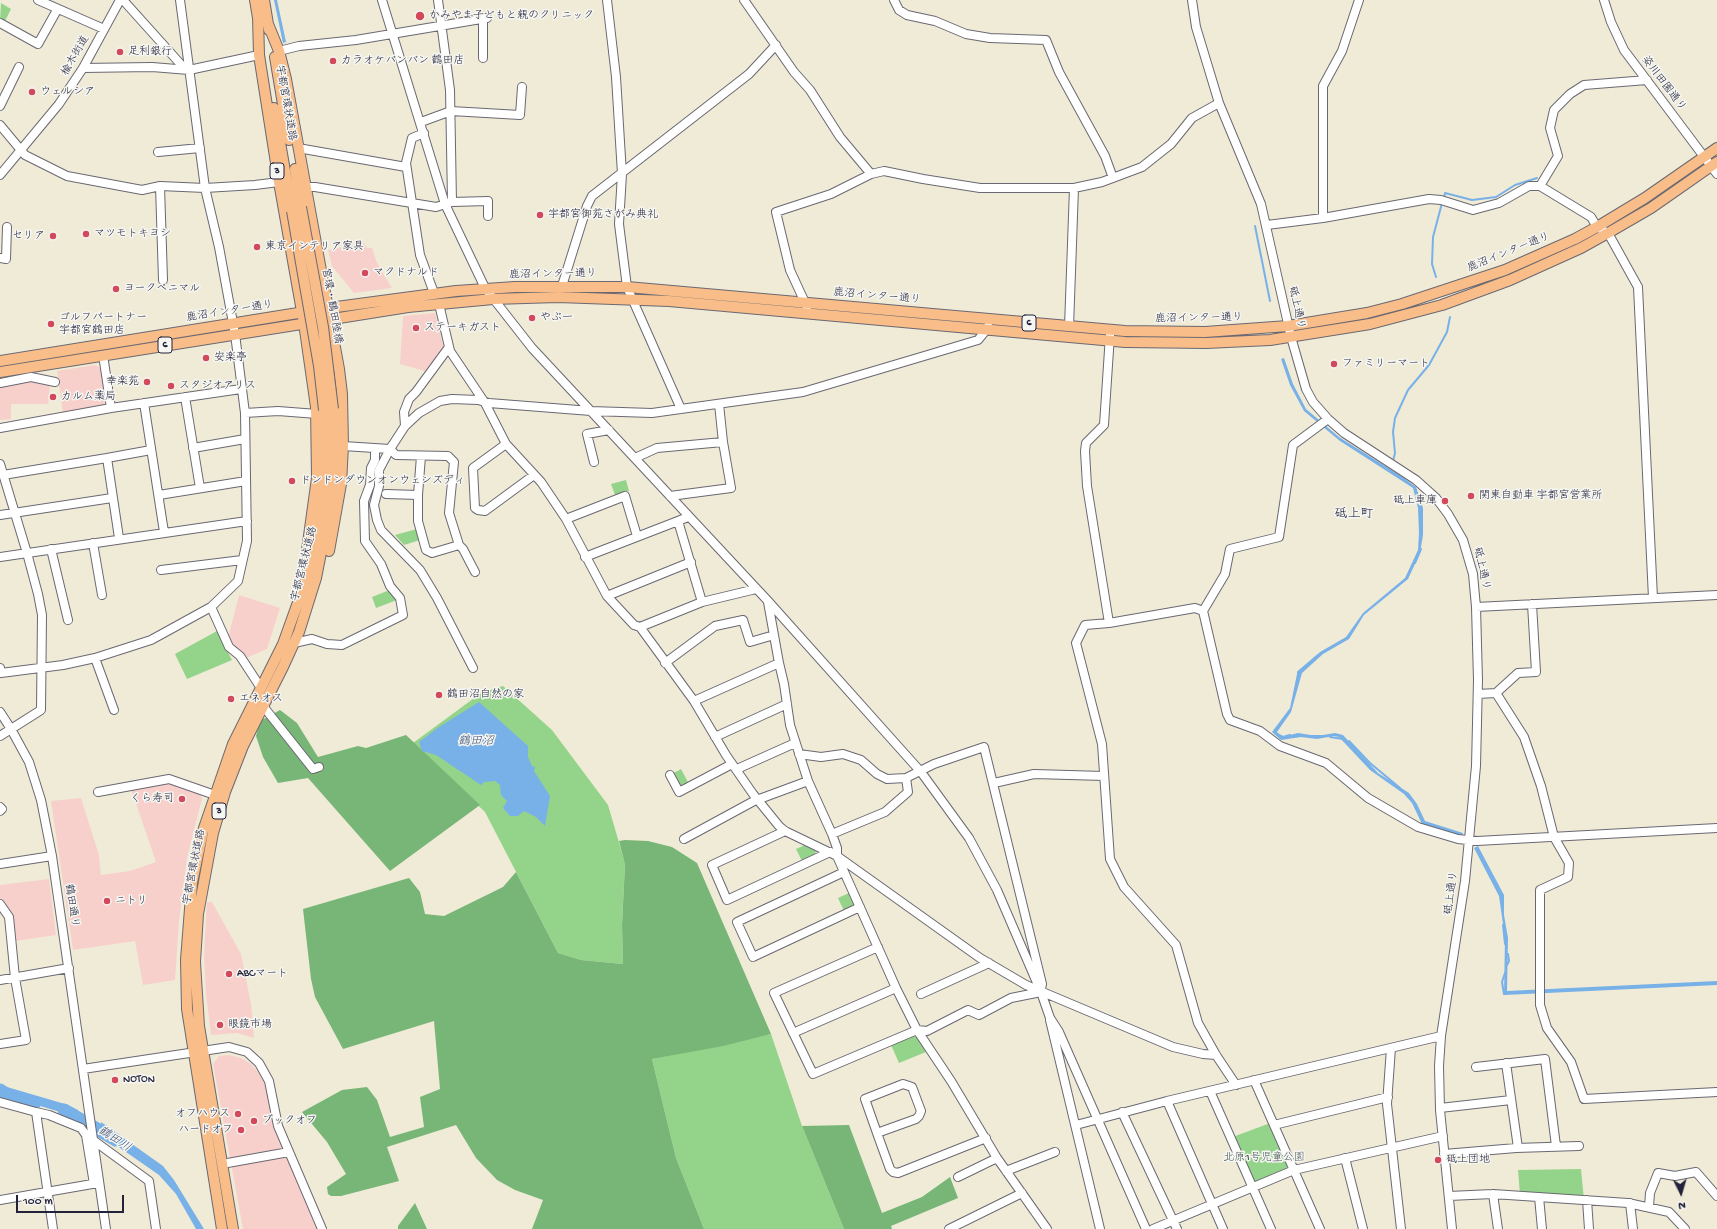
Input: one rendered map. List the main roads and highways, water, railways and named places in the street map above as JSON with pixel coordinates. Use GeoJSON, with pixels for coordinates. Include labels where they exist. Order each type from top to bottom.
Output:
{"type":"FeatureCollection","features":[{"type":"Feature","properties":{"kind":"main road","name":"宇都宮環状道路"},"geometry":{"type":"LineString","coordinates":[[255,0],[297,209]]}},
{"type":"Feature","properties":{"kind":"main road","name":"宇都宮環状道路"},"geometry":{"type":"LineString","coordinates":[[264,0],[297,209]]}},
{"type":"Feature","properties":{"kind":"main road","name":"3"},"geometry":{"type":"LineString","coordinates":[[258,17],[259,55],[279,182],[304,323],[325,411]]}},
{"type":"Feature","properties":{"kind":"main road","name":"3"},"geometry":{"type":"LineString","coordinates":[[268,24],[279,51],[286,79],[305,187],[331,319],[342,394],[343,446],[341,484],[335,524],[326,563],[311,579]]}},
{"type":"Feature","properties":{"kind":"main road","name":"鹿沼インター通り"},"geometry":{"type":"LineString","coordinates":[[0,372],[331,319],[439,304],[493,299],[558,297],[632,299],[808,314],[1069,327],[1110,335],[1205,332],[1288,326],[1367,313],[1438,294],[1505,270],[1597,227],[1645,198],[1705,158],[1717,148]]}},
{"type":"Feature","properties":{"kind":"main road","name":"鹿沼インター通り"},"geometry":{"type":"LineString","coordinates":[[0,361],[329,308],[485,288],[562,286],[627,287],[806,303],[988,324],[1206,344],[1291,338],[1370,324],[1442,305],[1510,280],[1580,248],[1608,233],[1715,168]]}},
{"type":"Feature","properties":{"kind":"main road","name":"宮環・鶴田陸橋"},"geometry":{"type":"LineString","coordinates":[[297,209],[325,411]]}},
{"type":"Feature","properties":{"kind":"main road","name":"宇都宮環状道路"},"geometry":{"type":"LineString","coordinates":[[222,1229],[197,1052],[195,962],[198,914],[202,884],[213,833],[225,792],[240,752],[294,643],[311,579],[324,479],[325,411]]}},
{"type":"Feature","properties":{"kind":"main road","name":"宇都宮環状道路"},"geometry":{"type":"LineString","coordinates":[[233,1229],[222,1164],[187,1009],[186,960],[189,913],[197,859],[215,796],[233,744],[283,644],[311,579]]}},
{"type":"Feature","properties":{"kind":"water"},"geometry":{"type":"Polygon","coordinates":[[[274,0],[277,0],[286,42],[283,43],[274,0]]]}},
{"type":"Feature","properties":{"kind":"water"},"geometry":{"type":"Polygon","coordinates":[[[1284,358],[1293,384],[1306,409],[1339,437],[1416,487],[1423,508],[1423,535],[1420,553],[1408,579],[1364,615],[1349,639],[1323,654],[1302,673],[1291,712],[1277,732],[1282,737],[1298,733],[1317,736],[1335,733],[1343,735],[1378,773],[1409,793],[1417,804],[1425,821],[1463,833],[1462,836],[1422,824],[1412,803],[1404,794],[1370,770],[1339,737],[1334,736],[1317,739],[1301,737],[1281,740],[1272,732],[1290,708],[1297,674],[1320,652],[1346,637],[1363,613],[1405,578],[1418,550],[1419,533],[1418,508],[1413,488],[1340,441],[1304,411],[1290,385],[1281,359],[1284,358]]]}},
{"type":"Feature","properties":{"kind":"water","name":"鶴田沼"},"geometry":{"type":"Polygon","coordinates":[[[479,702],[528,746],[528,757],[532,766],[535,767],[534,771],[550,796],[545,826],[536,817],[524,811],[518,816],[510,816],[503,808],[507,801],[501,795],[500,785],[495,781],[484,782],[481,785],[436,755],[422,751],[419,742],[439,727],[479,702]]]}},
{"type":"Feature","properties":{"kind":"water"},"geometry":{"type":"Polygon","coordinates":[[[1478,846],[1504,895],[1504,915],[1508,938],[1507,991],[1717,981],[1717,985],[1504,995],[1505,938],[1499,896],[1474,848],[1478,846]]]}},
{"type":"Feature","properties":{"kind":"water"},"geometry":{"type":"Polygon","coordinates":[[[0,1085],[65,1104],[78,1110],[79,1120],[67,1114],[0,1094],[0,1085]]]}},
{"type":"Feature","properties":{"kind":"water"},"geometry":{"type":"Polygon","coordinates":[[[101,1122],[163,1166],[174,1180],[204,1229],[196,1229],[176,1194],[159,1175],[103,1136],[101,1122]]]}},
{"type":"Feature","properties":{"kind":"waterway"},"geometry":{"type":"LineString","coordinates":[[1444,198],[1445,193],[1472,200],[1496,197],[1515,185],[1537,178]]}},
{"type":"Feature","properties":{"kind":"waterway"},"geometry":{"type":"LineString","coordinates":[[1436,277],[1432,264],[1433,237],[1442,203]]}},
{"type":"Feature","properties":{"kind":"waterway"},"geometry":{"type":"LineString","coordinates":[[1255,226],[1270,301]]}},
{"type":"Feature","properties":{"kind":"waterway"},"geometry":{"type":"LineString","coordinates":[[1393,461],[1395,453],[1393,432],[1395,418],[1408,390],[1429,365],[1447,332],[1450,317]]}},
{"type":"Feature","properties":{"kind":"waterway"},"geometry":{"type":"LineString","coordinates":[[1415,563],[1421,549]]}},
{"type":"Feature","properties":{"kind":"waterway"},"geometry":{"type":"LineString","coordinates":[[1298,675],[1298,672],[1318,655]]}},
{"type":"Feature","properties":{"kind":"waterway"},"geometry":{"type":"LineString","coordinates":[[1277,734],[1283,737],[1290,735]]}},
{"type":"Feature","properties":{"kind":"waterway"},"geometry":{"type":"LineString","coordinates":[[1312,736],[1324,736]]}},
{"type":"Feature","properties":{"kind":"waterway"},"geometry":{"type":"LineString","coordinates":[[1330,737],[1343,739]]}},
{"type":"Feature","properties":{"kind":"waterway"},"geometry":{"type":"LineString","coordinates":[[1349,741],[1370,763],[1400,788]]}},
{"type":"Feature","properties":{"kind":"waterway"},"geometry":{"type":"LineString","coordinates":[[1503,925],[1505,944]]}},
{"type":"Feature","properties":{"kind":"waterway"},"geometry":{"type":"LineString","coordinates":[[1507,965],[1509,961],[1508,954]]}},
{"type":"Feature","properties":{"kind":"waterway"},"geometry":{"type":"LineString","coordinates":[[1505,973],[1502,982],[1504,994],[1506,994]]}},
{"type":"Feature","properties":{"kind":"waterway","name":"鶴田川"},"geometry":{"type":"LineString","coordinates":[[0,1090],[15,1100],[35,1103]]}},
{"type":"Feature","properties":{"kind":"waterway","name":"鶴田川"},"geometry":{"type":"LineString","coordinates":[[64,1110],[116,1140]]}},
{"type":"Feature","properties":{"kind":"place","name":"かみやま子どもと親のクリニック"},"geometry":{"type":"Point","coordinates":[420,16]}},
{"type":"Feature","properties":{"kind":"place","name":"足利銀行"},"geometry":{"type":"Point","coordinates":[120,52]}},
{"type":"Feature","properties":{"kind":"place","name":"カラオケバンバン 鶴田店"},"geometry":{"type":"Point","coordinates":[333,61]}},
{"type":"Feature","properties":{"kind":"place","name":"ウェルシア"},"geometry":{"type":"Point","coordinates":[32,92]}},
{"type":"Feature","properties":{"kind":"place","name":"宇都宮御苑さがみ典礼"},"geometry":{"type":"Point","coordinates":[540,215]}},
{"type":"Feature","properties":{"kind":"place","name":"マツモトキヨシ"},"geometry":{"type":"Point","coordinates":[86,234]}},
{"type":"Feature","properties":{"kind":"place","name":"セリア"},"geometry":{"type":"Point","coordinates":[53,236]}},
{"type":"Feature","properties":{"kind":"place","name":"東京インテリア家具"},"geometry":{"type":"Point","coordinates":[257,247]}},
{"type":"Feature","properties":{"kind":"place","name":"マクドナルド"},"geometry":{"type":"Point","coordinates":[365,273]}},
{"type":"Feature","properties":{"kind":"place","name":"ヨークベニマル"},"geometry":{"type":"Point","coordinates":[116,289]}},
{"type":"Feature","properties":{"kind":"place","name":"やぶ一"},"geometry":{"type":"Point","coordinates":[532,318]}},
{"type":"Feature","properties":{"kind":"place","name":"ゴルフパートナー 宇都宮鶴田店"},"geometry":{"type":"Point","coordinates":[51,324]}},
{"type":"Feature","properties":{"kind":"place","name":"ステーキガスト"},"geometry":{"type":"Point","coordinates":[416,328]}},
{"type":"Feature","properties":{"kind":"place","name":"安楽亭"},"geometry":{"type":"Point","coordinates":[206,358]}},
{"type":"Feature","properties":{"kind":"place","name":"ファミリーマート"},"geometry":{"type":"Point","coordinates":[1334,364]}},
{"type":"Feature","properties":{"kind":"place","name":"幸楽苑"},"geometry":{"type":"Point","coordinates":[147,382]}},
{"type":"Feature","properties":{"kind":"place","name":"スタジオアリス"},"geometry":{"type":"Point","coordinates":[171,386]}},
{"type":"Feature","properties":{"kind":"place","name":"カルム薬局"},"geometry":{"type":"Point","coordinates":[53,397]}},
{"type":"Feature","properties":{"kind":"place","name":"ドンドンダウンオンウェンズディ"},"geometry":{"type":"Point","coordinates":[292,481]}},
{"type":"Feature","properties":{"kind":"place","name":"関東自動車 宇都宮営業所"},"geometry":{"type":"Point","coordinates":[1471,496]}},
{"type":"Feature","properties":{"kind":"place","name":"砥上車庫"},"geometry":{"type":"Point","coordinates":[1445,501]}},
{"type":"Feature","properties":{"kind":"place","name":"鶴田沼自然の家"},"geometry":{"type":"Point","coordinates":[439,695]}},
{"type":"Feature","properties":{"kind":"place","name":"エネオス"},"geometry":{"type":"Point","coordinates":[231,699]}},
{"type":"Feature","properties":{"kind":"place","name":"くら寿司"},"geometry":{"type":"Point","coordinates":[182,799]}},
{"type":"Feature","properties":{"kind":"place","name":"ニトリ"},"geometry":{"type":"Point","coordinates":[107,901]}},
{"type":"Feature","properties":{"kind":"place","name":"ABCマート"},"geometry":{"type":"Point","coordinates":[229,974]}},
{"type":"Feature","properties":{"kind":"place","name":"眼鏡市場"},"geometry":{"type":"Point","coordinates":[220,1025]}},
{"type":"Feature","properties":{"kind":"place","name":"NOTON"},"geometry":{"type":"Point","coordinates":[115,1080]}},
{"type":"Feature","properties":{"kind":"place","name":"オフハウス"},"geometry":{"type":"Point","coordinates":[238,1114]}},
{"type":"Feature","properties":{"kind":"place","name":"ブックオフ"},"geometry":{"type":"Point","coordinates":[254,1121]}},
{"type":"Feature","properties":{"kind":"place","name":"ハードオフ"},"geometry":{"type":"Point","coordinates":[241,1130]}},
{"type":"Feature","properties":{"kind":"place","name":"砥上団地"},"geometry":{"type":"Point","coordinates":[1438,1160]}},
{"type":"Feature","properties":{"kind":"district","name":"砥上町"},"geometry":{"type":"Point","coordinates":[1354,515]}},
{"type":"Feature","properties":{"kind":"park label","name":"北原1号児童公園"},"geometry":{"type":"Point","coordinates":[1264,1158]}}]}
